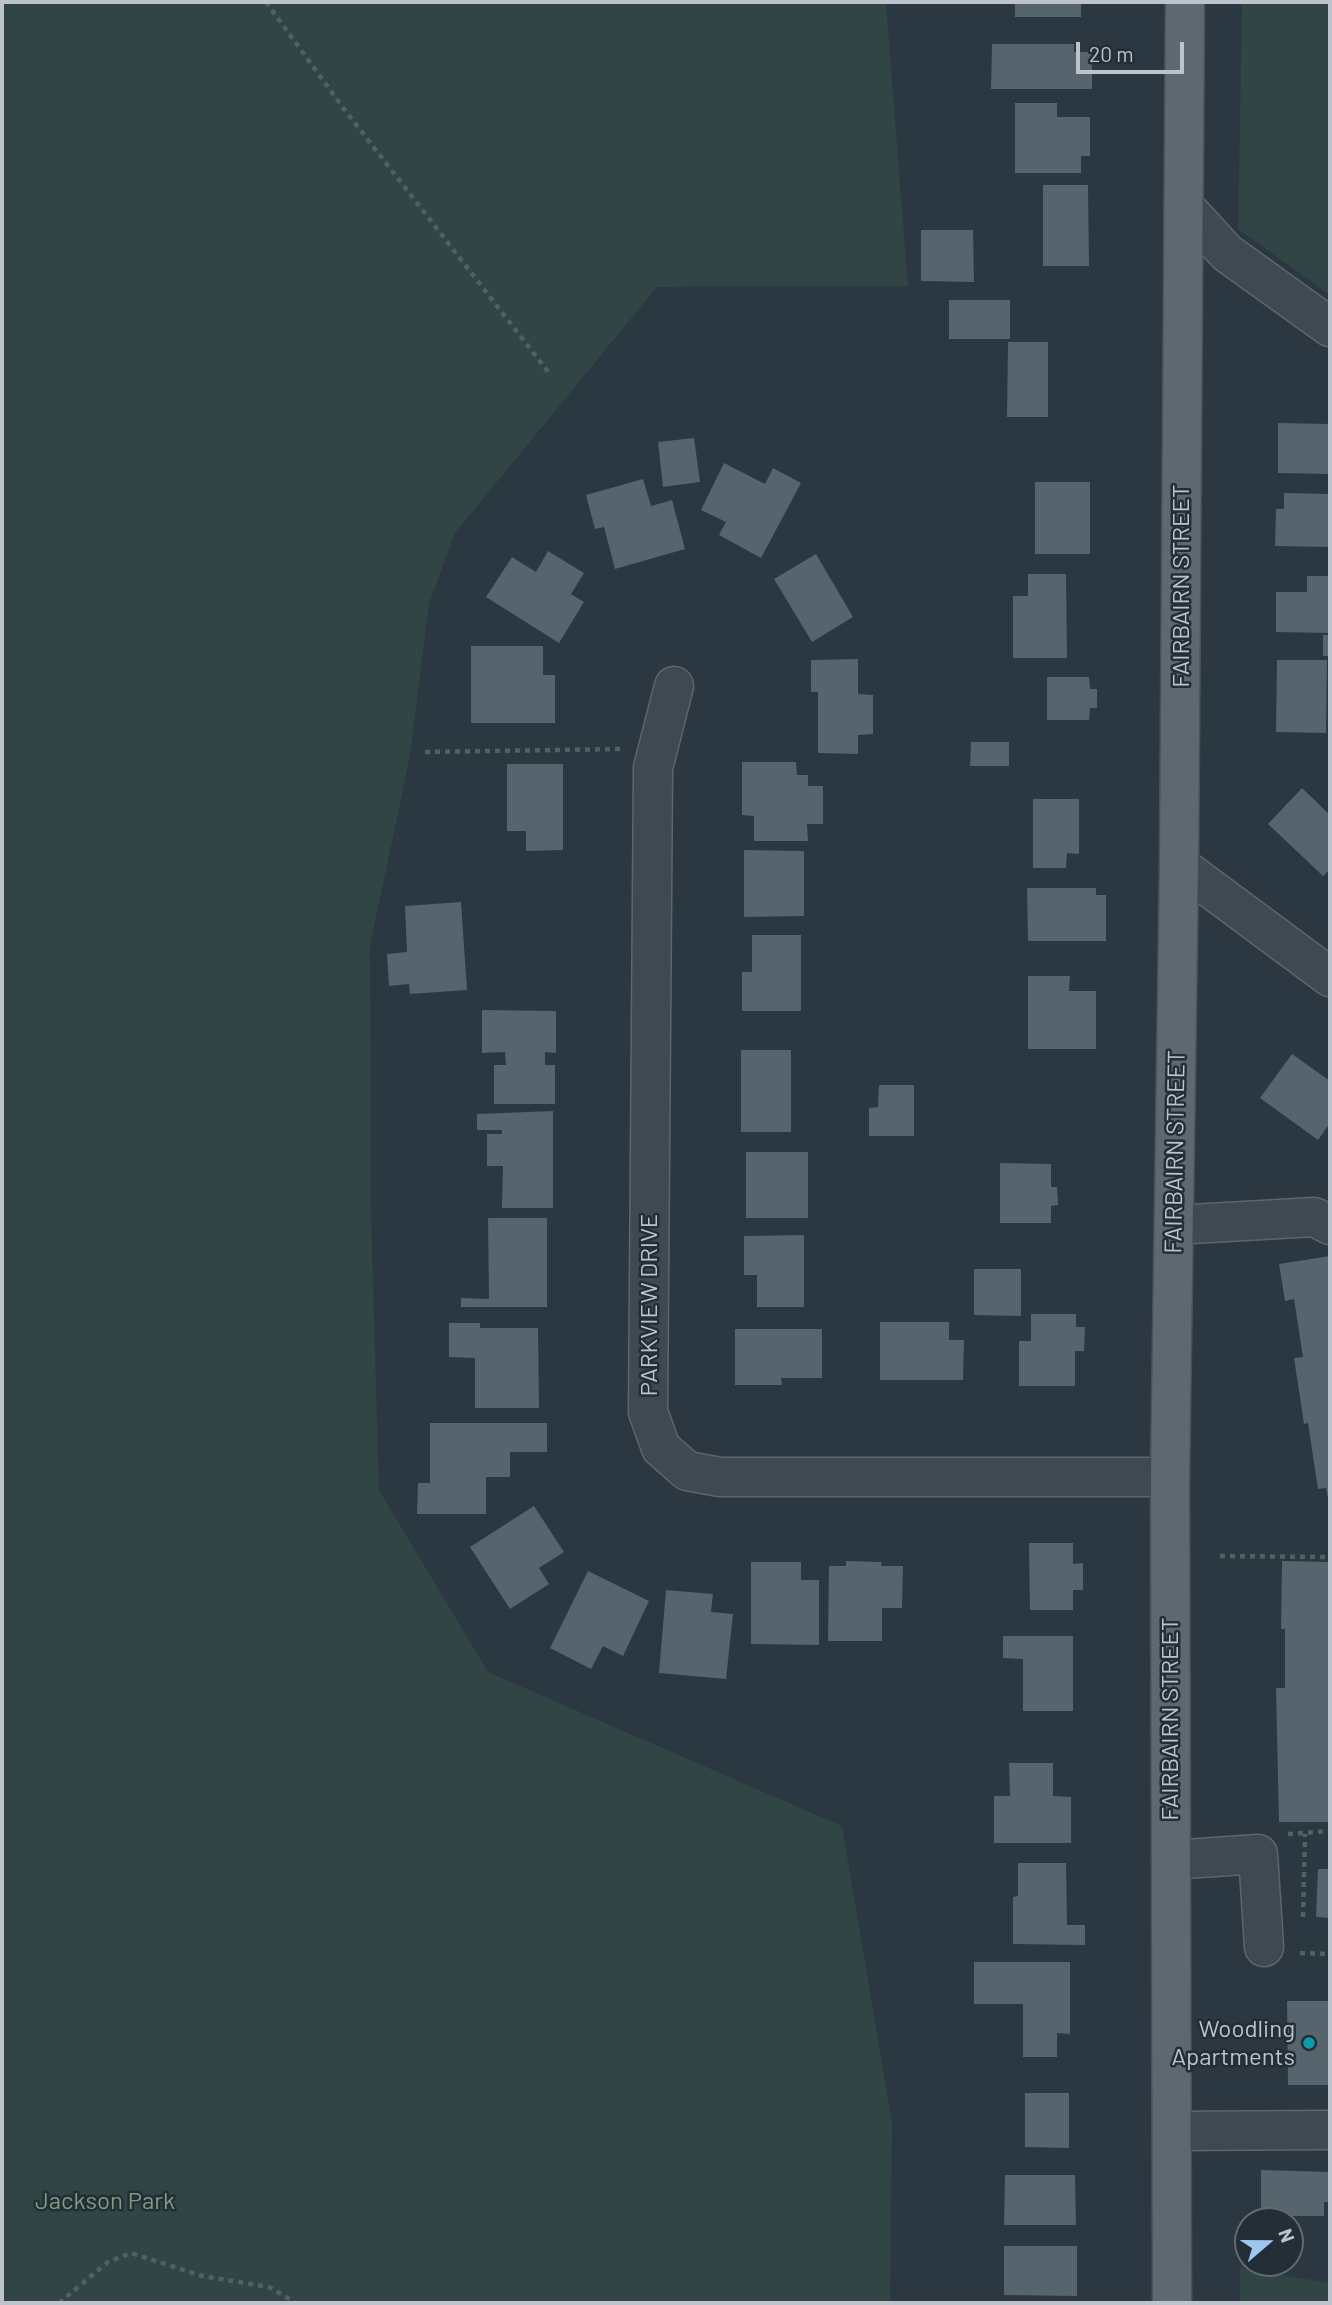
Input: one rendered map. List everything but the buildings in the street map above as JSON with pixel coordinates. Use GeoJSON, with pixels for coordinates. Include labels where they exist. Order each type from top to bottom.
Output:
{"type":"FeatureCollection","features":[{"type":"Feature","properties":{"kind":"main road","name":"FAIRBAIRN STREET"},"geometry":{"type":"LineString","coordinates":[[1172,2303],[1170,1477],[1179,865],[1185,2]]}},
{"type":"Feature","properties":{"kind":"street"},"geometry":{"type":"LineString","coordinates":[[1184,206],[1227,253],[1330,327]]}},
{"type":"Feature","properties":{"kind":"street","name":"PARKVIEW DRIVE"},"geometry":{"type":"LineString","coordinates":[[674,686],[653,768],[648,1412],[661,1448],[687,1471],[720,1476],[1170,1477]]}},
{"type":"Feature","properties":{"kind":"street"},"geometry":{"type":"LineString","coordinates":[[1179,865],[1330,977]]}},
{"type":"Feature","properties":{"kind":"street"},"geometry":{"type":"LineString","coordinates":[[1174,1226],[1314,1216],[1330,1225]]}},
{"type":"Feature","properties":{"kind":"street"},"geometry":{"type":"LineString","coordinates":[[1171,1860],[1258,1854],[1264,1947]]}},
{"type":"Feature","properties":{"kind":"street"},"geometry":{"type":"LineString","coordinates":[[1172,2131],[1330,2130]]}},
{"type":"Feature","properties":{"kind":"path"},"geometry":{"type":"LineString","coordinates":[[266,2],[344,109],[549,373]]}},
{"type":"Feature","properties":{"kind":"path"},"geometry":{"type":"LineString","coordinates":[[425,752],[657,748]]}},
{"type":"Feature","properties":{"kind":"path"},"geometry":{"type":"LineString","coordinates":[[1220,1556],[1330,1557]]}},
{"type":"Feature","properties":{"kind":"path"},"geometry":{"type":"LineString","coordinates":[[1303,1927],[1305,1834]]}},
{"type":"Feature","properties":{"kind":"path"},"geometry":{"type":"LineString","coordinates":[[1302,1940],[1302,1953]]}},
{"type":"Feature","properties":{"kind":"path"},"geometry":{"type":"LineString","coordinates":[[59,2303],[108,2262],[131,2253],[202,2276],[269,2287],[296,2303]]}},
{"type":"Feature","properties":{"kind":"green space","name":"Jackson Park"},"geometry":{"type":"Polygon","coordinates":[[[2,2],[886,2],[908,286],[657,287],[455,533],[429,604],[410,756],[370,946],[371,1210],[379,1490],[488,1672],[842,1826],[892,2122],[890,2303],[2,2303],[2,2]]]}},
{"type":"Feature","properties":{"kind":"green space"},"geometry":{"type":"Polygon","coordinates":[[[1242,2],[1330,2],[1330,295],[1238,229],[1242,2]]]}},
{"type":"Feature","properties":{"kind":"green space"},"geometry":{"type":"Polygon","coordinates":[[[1240,2277],[1294,2277],[1330,2283],[1330,2303],[1240,2303],[1240,2277]]]}},
{"type":"Feature","properties":{"kind":"place","name":"Woodling Apartments"},"geometry":{"type":"Point","coordinates":[1309,2043]}}]}
